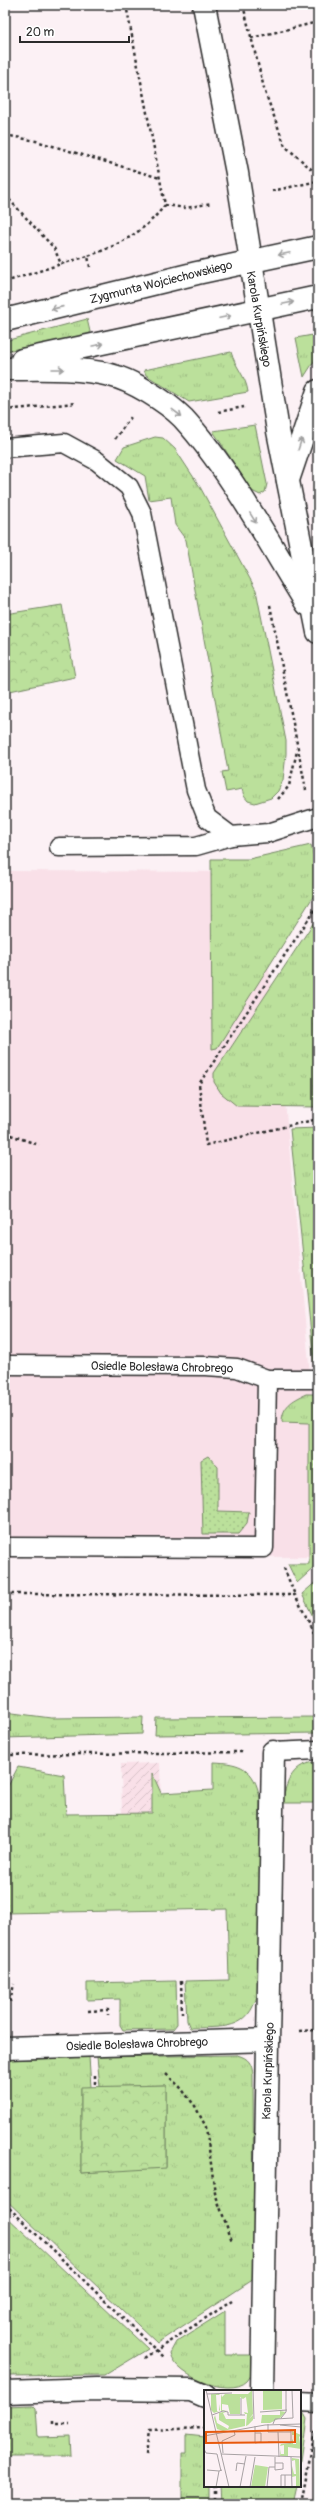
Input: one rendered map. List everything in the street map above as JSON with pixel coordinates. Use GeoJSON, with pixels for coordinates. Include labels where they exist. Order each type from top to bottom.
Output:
{"type":"FeatureCollection","features":[{"type":"Feature","properties":{"kind":"street","name":"Karola Kurpińskiego"},"geometry":{"type":"LineString","coordinates":[[204,5],[235,165],[258,310],[288,482],[316,624]]}},
{"type":"Feature","properties":{"kind":"street","name":"Zygmunta Wojciechowskiego"},"geometry":{"type":"LineString","coordinates":[[5,320],[250,261],[318,247]]}},
{"type":"Feature","properties":{"kind":"street"},"geometry":{"type":"LineString","coordinates":[[5,364],[318,297]]}},
{"type":"Feature","properties":{"kind":"street"},"geometry":{"type":"LineString","coordinates":[[5,369],[78,370],[112,375],[146,391],[182,417],[216,460],[316,624]]}},
{"type":"Feature","properties":{"kind":"street"},"geometry":{"type":"LineString","coordinates":[[288,482],[318,391]]}},
{"type":"Feature","properties":{"kind":"street","name":"Karola Kurpińskiego"},"geometry":{"type":"LineString","coordinates":[[262,2390],[273,1752]]}},
{"type":"Feature","properties":{"kind":"street","name":"Osiedle Bolesława Chrobrego"},"geometry":{"type":"LineString","coordinates":[[5,2048],[268,2040]]}},
{"type":"Feature","properties":{"kind":"street"},"geometry":{"type":"LineString","coordinates":[[5,2392],[97,2389],[198,2393]]}},
{"type":"Feature","properties":{"kind":"lane"},"geometry":{"type":"LineString","coordinates":[[5,448],[64,443],[97,461],[129,487],[142,513],[196,790],[207,818],[231,836]]}},
{"type":"Feature","properties":{"kind":"lane"},"geometry":{"type":"LineString","coordinates":[[59,847],[196,846],[231,836],[268,833],[315,819]]}},
{"type":"Feature","properties":{"kind":"lane","name":"Osiedle Bolesława Chrobrego"},"geometry":{"type":"LineString","coordinates":[[5,1365],[237,1368],[267,1379],[318,1379]]}},
{"type":"Feature","properties":{"kind":"lane"},"geometry":{"type":"LineString","coordinates":[[5,1547],[264,1548],[267,1379]]}},
{"type":"Feature","properties":{"kind":"lane"},"geometry":{"type":"LineString","coordinates":[[273,1752],[318,1750]]}},
{"type":"Feature","properties":{"kind":"lane"},"geometry":{"type":"LineString","coordinates":[[301,2402],[318,2403]]}},
{"type":"Feature","properties":{"kind":"path"},"geometry":{"type":"LineString","coordinates":[[243,5],[265,92],[285,146],[318,176]]}},
{"type":"Feature","properties":{"kind":"path"},"geometry":{"type":"LineString","coordinates":[[251,38],[318,22]]}},
{"type":"Feature","properties":{"kind":"path"},"geometry":{"type":"LineString","coordinates":[[5,135],[44,143],[160,178]]}},
{"type":"Feature","properties":{"kind":"path"},"geometry":{"type":"LineString","coordinates":[[5,195],[54,248],[62,264]]}},
{"type":"Feature","properties":{"kind":"path"},"geometry":{"type":"LineString","coordinates":[[5,282],[88,256]]}},
{"type":"Feature","properties":{"kind":"path"},"geometry":{"type":"LineString","coordinates":[[5,410],[84,402]]}},
{"type":"Feature","properties":{"kind":"path"},"geometry":{"type":"LineString","coordinates":[[269,602],[298,749],[315,819]]}},
{"type":"Feature","properties":{"kind":"path"},"geometry":{"type":"LineString","coordinates":[[273,805],[289,786],[298,749]]}},
{"type":"Feature","properties":{"kind":"path"},"geometry":{"type":"LineString","coordinates":[[318,905],[199,1084],[206,1145],[318,1119]]}},
{"type":"Feature","properties":{"kind":"path"},"geometry":{"type":"LineString","coordinates":[[5,1133],[39,1145]]}},
{"type":"Feature","properties":{"kind":"path"},"geometry":{"type":"LineString","coordinates":[[5,1594],[295,1595],[313,1630],[318,1649]]}},
{"type":"Feature","properties":{"kind":"path"},"geometry":{"type":"LineString","coordinates":[[5,1755],[273,1752]]}},
{"type":"Feature","properties":{"kind":"path"},"geometry":{"type":"LineString","coordinates":[[5,2005],[10,2002],[14,1984]]}},
{"type":"Feature","properties":{"kind":"path"},"geometry":{"type":"LineString","coordinates":[[132,2044],[180,2087],[195,2106],[206,2127],[215,2193],[233,2243]]}},
{"type":"Feature","properties":{"kind":"path"},"geometry":{"type":"LineString","coordinates":[[5,2204],[157,2350],[198,2393]]}},
{"type":"Feature","properties":{"kind":"path"},"geometry":{"type":"LineString","coordinates":[[143,2359],[263,2280]]}},
{"type":"Feature","properties":{"kind":"path"},"geometry":{"type":"LineString","coordinates":[[146,2454],[149,2430],[204,2428]]}},
{"type":"Feature","properties":{"kind":"path"},"geometry":{"type":"LineString","coordinates":[[302,2504],[315,2428]]}},
{"type":"Feature","properties":{"kind":"path"},"geometry":{"type":"LineString","coordinates":[[215,2487],[215,2504]]}},
{"type":"Feature","properties":{"kind":"shaded area"},"geometry":{"type":"Polygon","coordinates":[[[5,871],[251,872],[277,1014],[318,1463],[318,1557],[5,1556],[5,871]]]}},
{"type":"Feature","properties":{"kind":"shaded area"},"geometry":{"type":"Polygon","coordinates":[[[160,1763],[161,1817],[122,1817],[121,1764],[160,1763]]]}},
{"type":"Feature","properties":{"kind":"green space"},"geometry":{"type":"Polygon","coordinates":[[[87,319],[91,336],[5,351],[5,341],[87,319]]]}},
{"type":"Feature","properties":{"kind":"green space"},"geometry":{"type":"Polygon","coordinates":[[[318,334],[318,355],[304,377],[296,338],[318,334]]]}},
{"type":"Feature","properties":{"kind":"green space"},"geometry":{"type":"Polygon","coordinates":[[[231,352],[245,381],[248,392],[189,402],[146,375],[144,370],[231,352]]]}},
{"type":"Feature","properties":{"kind":"green space"},"geometry":{"type":"Polygon","coordinates":[[[255,425],[267,484],[265,492],[260,495],[252,491],[213,431],[255,425]]]}},
{"type":"Feature","properties":{"kind":"green space"},"geometry":{"type":"Polygon","coordinates":[[[155,437],[163,438],[175,449],[200,487],[256,590],[286,741],[286,754],[283,780],[278,791],[271,798],[255,803],[248,801],[244,796],[242,789],[226,792],[222,772],[228,771],[186,540],[175,525],[171,497],[149,500],[145,476],[117,459],[124,447],[155,437]]]}},
{"type":"Feature","properties":{"kind":"green space"},"geometry":{"type":"Polygon","coordinates":[[[62,605],[75,677],[5,692],[5,614],[62,605]]]}},
{"type":"Feature","properties":{"kind":"green space"},"geometry":{"type":"Polygon","coordinates":[[[311,845],[318,875],[318,889],[217,1048],[212,1049],[211,859],[249,859],[311,845]]]}},
{"type":"Feature","properties":{"kind":"green space"},"geometry":{"type":"Polygon","coordinates":[[[318,916],[318,1107],[237,1106],[221,1093],[214,1082],[214,1073],[318,916]]]}},
{"type":"Feature","properties":{"kind":"green space"},"geometry":{"type":"Polygon","coordinates":[[[318,1128],[318,1363],[314,1363],[290,1129],[318,1128]]]}},
{"type":"Feature","properties":{"kind":"green space"},"geometry":{"type":"Polygon","coordinates":[[[306,1394],[316,1394],[318,1420],[318,1564],[297,1583],[288,1564],[309,1564],[309,1423],[282,1422],[282,1416],[289,1404],[306,1394]]]}},
{"type":"Feature","properties":{"kind":"green space"},"geometry":{"type":"Polygon","coordinates":[[[208,1456],[218,1467],[218,1511],[249,1512],[247,1523],[238,1534],[203,1534],[201,1460],[208,1456]]]}},
{"type":"Feature","properties":{"kind":"green space"},"geometry":{"type":"Polygon","coordinates":[[[318,1580],[318,1627],[302,1594],[318,1580]]]}},
{"type":"Feature","properties":{"kind":"green space"},"geometry":{"type":"Polygon","coordinates":[[[5,1712],[51,1718],[143,1717],[142,1734],[5,1738],[5,1712]]]}},
{"type":"Feature","properties":{"kind":"green space"},"geometry":{"type":"Polygon","coordinates":[[[318,1717],[318,1733],[155,1735],[156,1718],[318,1717]]]}},
{"type":"Feature","properties":{"kind":"green space"},"geometry":{"type":"Polygon","coordinates":[[[213,1762],[231,1764],[245,1769],[254,1780],[260,1798],[260,1984],[256,1999],[245,2018],[228,2026],[190,2028],[187,2021],[185,1981],[229,1980],[227,1909],[5,1913],[5,1792],[18,1767],[64,1775],[66,1814],[152,1813],[152,1773],[161,1793],[213,1790],[213,1762]]]}},
{"type":"Feature","properties":{"kind":"green space"},"geometry":{"type":"Polygon","coordinates":[[[318,1762],[318,1803],[282,1803],[289,1781],[297,1769],[302,1765],[318,1762]]]}},
{"type":"Feature","properties":{"kind":"green space"},"geometry":{"type":"Polygon","coordinates":[[[176,1981],[177,2024],[173,2029],[123,2030],[120,2025],[120,1999],[87,2000],[87,1983],[176,1981]]]}},
{"type":"Feature","properties":{"kind":"green space"},"geometry":{"type":"Polygon","coordinates":[[[237,2055],[249,2062],[253,2075],[254,2279],[157,2343],[5,2199],[5,2060],[89,2057],[91,2087],[81,2088],[81,2173],[166,2167],[166,2085],[100,2087],[97,2057],[237,2055]]]}},
{"type":"Feature","properties":{"kind":"green space"},"geometry":{"type":"Polygon","coordinates":[[[166,2085],[166,2168],[81,2173],[81,2087],[166,2085]]]}},
{"type":"Feature","properties":{"kind":"green space"},"geometry":{"type":"Polygon","coordinates":[[[5,2215],[148,2349],[105,2375],[5,2376],[5,2215]]]}},
{"type":"Feature","properties":{"kind":"green space"},"geometry":{"type":"Polygon","coordinates":[[[225,2311],[225,2355],[252,2355],[252,2369],[250,2377],[243,2384],[233,2387],[221,2387],[194,2378],[183,2371],[174,2362],[170,2353],[176,2342],[225,2311]]]}},
{"type":"Feature","properties":{"kind":"green space"},"geometry":{"type":"Polygon","coordinates":[[[33,2405],[36,2408],[38,2437],[70,2436],[71,2456],[5,2456],[5,2406],[33,2405]]]}},
{"type":"Feature","properties":{"kind":"green space"},"geometry":{"type":"Polygon","coordinates":[[[301,2412],[303,2412],[307,2419],[301,2460],[301,2412]]]}},
{"type":"Feature","properties":{"kind":"green space"},"geometry":{"type":"Polygon","coordinates":[[[186,2435],[204,2437],[204,2487],[209,2487],[209,2504],[182,2504],[182,2453],[186,2453],[186,2435]]]}},
{"type":"Feature","properties":{"kind":"green space"},"geometry":{"type":"Polygon","coordinates":[[[220,2487],[297,2487],[293,2504],[221,2504],[220,2487]]]}}]}
